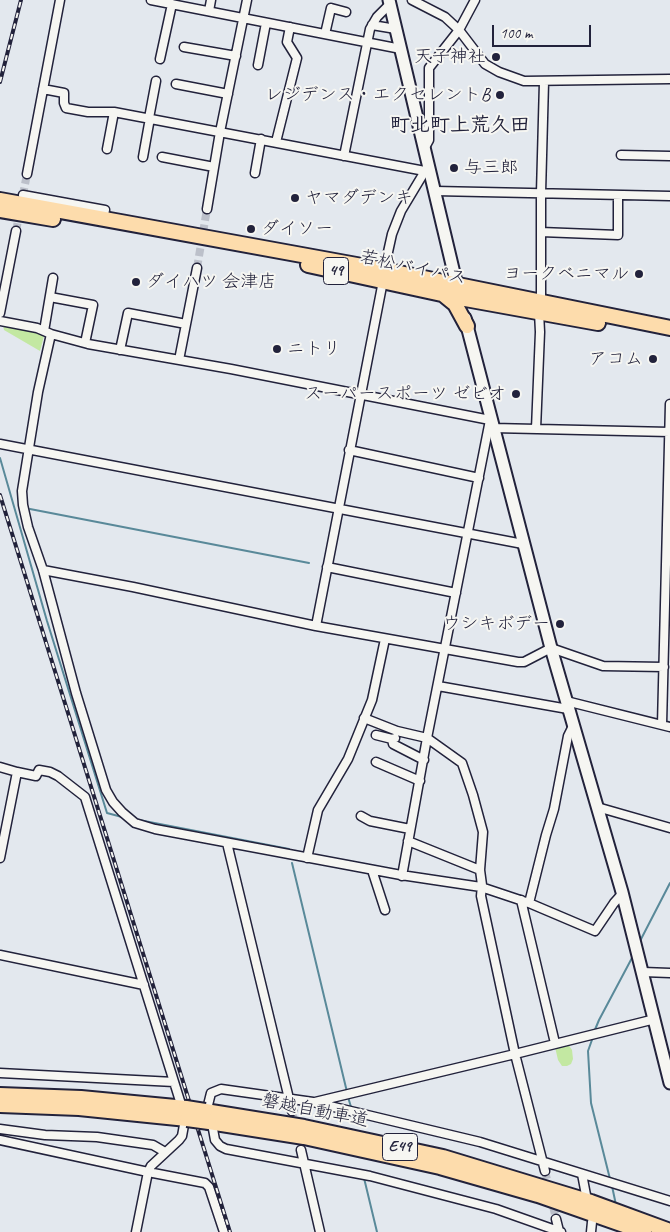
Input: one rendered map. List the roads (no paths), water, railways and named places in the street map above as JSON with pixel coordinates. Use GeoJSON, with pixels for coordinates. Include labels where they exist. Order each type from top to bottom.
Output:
{"type":"FeatureCollection","features":[{"type":"Feature","properties":{"kind":"highway","name":"若松バイパス"},"geometry":{"type":"LineString","coordinates":[[1,205],[232,250],[384,275],[441,294],[458,292],[488,303],[540,307],[670,336]]}},
{"type":"Feature","properties":{"kind":"highway","name":"若松バイパス"},"geometry":{"type":"LineString","coordinates":[[1,205],[103,219],[384,275],[458,292],[670,328]]}},
{"type":"Feature","properties":{"kind":"highway"},"geometry":{"type":"LineString","coordinates":[[441,294],[455,304],[467,326]]}},
{"type":"Feature","properties":{"kind":"highway"},"geometry":{"type":"LineString","coordinates":[[467,326],[472,308],[488,303]]}},
{"type":"Feature","properties":{"kind":"highway","name":"磐越自動車道"},"geometry":{"type":"LineString","coordinates":[[0,1095],[80,1098],[209,1117],[396,1156],[590,1208],[670,1232]]}},
{"type":"Feature","properties":{"kind":"highway","name":"磐越自動車道"},"geometry":{"type":"LineString","coordinates":[[0,1105],[185,1113]]}},
{"type":"Feature","properties":{"kind":"highway"},"geometry":{"type":"LineString","coordinates":[[590,1208],[633,1232]]}},
{"type":"Feature","properties":{"kind":"highway","name":"磐越自動車道"},"geometry":{"type":"LineString","coordinates":[[590,1208],[610,1209],[652,1226]]}},
{"type":"Feature","properties":{"kind":"highway"},"geometry":{"type":"LineString","coordinates":[[652,1226],[670,1226]]}},
{"type":"Feature","properties":{"kind":"street"},"geometry":{"type":"LineString","coordinates":[[27,174],[60,0]]}},
{"type":"Feature","properties":{"kind":"street"},"geometry":{"type":"LineString","coordinates":[[152,0],[402,49]]}},
{"type":"Feature","properties":{"kind":"street"},"geometry":{"type":"LineString","coordinates":[[209,11],[211,0]]}},
{"type":"Feature","properties":{"kind":"street"},"geometry":{"type":"LineString","coordinates":[[207,208],[220,132],[247,0]]}},
{"type":"Feature","properties":{"kind":"street"},"geometry":{"type":"LineString","coordinates":[[412,0],[444,17],[459,30],[485,64],[524,81],[670,79]]}},
{"type":"Feature","properties":{"kind":"street"},"geometry":{"type":"LineString","coordinates":[[424,149],[429,140],[429,68],[459,30],[475,0]]}},
{"type":"Feature","properties":{"kind":"street"},"geometry":{"type":"LineString","coordinates":[[344,156],[372,25],[389,2]]}},
{"type":"Feature","properties":{"kind":"street"},"geometry":{"type":"LineString","coordinates":[[389,2],[402,49],[427,171],[435,191],[491,424],[551,648],[640,958],[670,1083]]}},
{"type":"Feature","properties":{"kind":"street"},"geometry":{"type":"LineString","coordinates":[[160,59],[173,3]]}},
{"type":"Feature","properties":{"kind":"street"},"geometry":{"type":"LineString","coordinates":[[325,34],[331,8],[346,12]]}},
{"type":"Feature","properties":{"kind":"street"},"geometry":{"type":"LineString","coordinates":[[258,65],[266,23]]}},
{"type":"Feature","properties":{"kind":"street"},"geometry":{"type":"LineString","coordinates":[[372,25],[396,29]]}},
{"type":"Feature","properties":{"kind":"street"},"geometry":{"type":"LineString","coordinates":[[276,142],[297,58],[288,42],[290,27]]}},
{"type":"Feature","properties":{"kind":"street"},"geometry":{"type":"LineString","coordinates":[[184,47],[236,56]]}},
{"type":"Feature","properties":{"kind":"street"},"geometry":{"type":"LineString","coordinates":[[143,157],[156,80]]}},
{"type":"Feature","properties":{"kind":"street"},"geometry":{"type":"LineString","coordinates":[[536,429],[540,332],[544,82]]}},
{"type":"Feature","properties":{"kind":"street"},"geometry":{"type":"LineString","coordinates":[[176,84],[228,94]]}},
{"type":"Feature","properties":{"kind":"street"},"geometry":{"type":"LineString","coordinates":[[44,89],[64,93],[66,108],[88,112],[114,112],[150,118],[427,171]]}},
{"type":"Feature","properties":{"kind":"street"},"geometry":{"type":"LineString","coordinates":[[107,149],[114,112]]}},
{"type":"Feature","properties":{"kind":"street"},"geometry":{"type":"LineString","coordinates":[[254,173],[261,139]]}},
{"type":"Feature","properties":{"kind":"street"},"geometry":{"type":"LineString","coordinates":[[621,155],[670,156]]}},
{"type":"Feature","properties":{"kind":"street"},"geometry":{"type":"LineString","coordinates":[[162,158],[214,167]]}},
{"type":"Feature","properties":{"kind":"street"},"geometry":{"type":"LineString","coordinates":[[316,626],[392,234],[400,211],[427,171]]}},
{"type":"Feature","properties":{"kind":"street"},"geometry":{"type":"LineString","coordinates":[[435,191],[670,196]]}},
{"type":"Feature","properties":{"kind":"street"},"geometry":{"type":"LineString","coordinates":[[23,195],[105,210],[103,219]]}},
{"type":"Feature","properties":{"kind":"street"},"geometry":{"type":"LineString","coordinates":[[541,232],[618,235],[618,195]]}},
{"type":"Feature","properties":{"kind":"street"},"geometry":{"type":"LineString","coordinates":[[0,313],[16,231]]}},
{"type":"Feature","properties":{"kind":"street"},"geometry":{"type":"LineString","coordinates":[[179,360],[197,268]]}},
{"type":"Feature","properties":{"kind":"street"},"geometry":{"type":"LineString","coordinates":[[53,278],[47,333],[22,491],[23,505],[28,527],[44,570],[76,692],[106,790],[122,812],[135,823],[227,843],[402,876],[481,887],[529,902],[596,931],[614,902],[622,894]]}},
{"type":"Feature","properties":{"kind":"street"},"geometry":{"type":"LineString","coordinates":[[50,297],[93,305],[85,343]]}},
{"type":"Feature","properties":{"kind":"street"},"geometry":{"type":"LineString","coordinates":[[120,350],[128,313],[186,324]]}},
{"type":"Feature","properties":{"kind":"street"},"geometry":{"type":"LineString","coordinates":[[0,321],[85,343],[362,393],[491,424],[536,429],[670,432]]}},
{"type":"Feature","properties":{"kind":"street"},"geometry":{"type":"LineString","coordinates":[[438,686],[567,705],[666,726],[664,667],[668,614],[670,404]]}},
{"type":"Feature","properties":{"kind":"street"},"geometry":{"type":"LineString","coordinates":[[402,876],[467,533],[491,424]]}},
{"type":"Feature","properties":{"kind":"street"},"geometry":{"type":"LineString","coordinates":[[0,444],[523,544]]}},
{"type":"Feature","properties":{"kind":"street"},"geometry":{"type":"LineString","coordinates":[[350,450],[479,478]]}},
{"type":"Feature","properties":{"kind":"street"},"geometry":{"type":"LineString","coordinates":[[327,567],[456,592]]}},
{"type":"Feature","properties":{"kind":"street"},"geometry":{"type":"LineString","coordinates":[[44,570],[316,626],[518,662],[524,662],[551,648],[603,666],[664,667]]}},
{"type":"Feature","properties":{"kind":"street"},"geometry":{"type":"LineString","coordinates":[[307,858],[318,810],[348,759],[375,691],[385,639]]}},
{"type":"Feature","properties":{"kind":"street"},"geometry":{"type":"LineString","coordinates":[[364,718],[397,731],[427,738],[462,762],[483,832],[480,870],[481,896],[516,1054],[545,1171]]}},
{"type":"Feature","properties":{"kind":"street"},"geometry":{"type":"LineString","coordinates":[[529,902],[554,809],[568,736],[573,726]]}},
{"type":"Feature","properties":{"kind":"street"},"geometry":{"type":"LineString","coordinates":[[392,739],[395,738],[397,731]]}},
{"type":"Feature","properties":{"kind":"street"},"geometry":{"type":"LineString","coordinates":[[376,735],[392,739]]}},
{"type":"Feature","properties":{"kind":"street"},"geometry":{"type":"LineString","coordinates":[[392,739],[393,744],[424,760]]}},
{"type":"Feature","properties":{"kind":"street"},"geometry":{"type":"LineString","coordinates":[[376,762],[420,781]]}},
{"type":"Feature","properties":{"kind":"street"},"geometry":{"type":"LineString","coordinates":[[0,767],[36,776],[39,770],[50,772],[85,797],[185,1113],[182,1136],[151,1166],[148,1172],[136,1232]]}},
{"type":"Feature","properties":{"kind":"street"},"geometry":{"type":"LineString","coordinates":[[0,858],[17,772]]}},
{"type":"Feature","properties":{"kind":"street"},"geometry":{"type":"LineString","coordinates":[[597,807],[670,828]]}},
{"type":"Feature","properties":{"kind":"street"},"geometry":{"type":"LineString","coordinates":[[361,816],[370,821],[410,829]]}},
{"type":"Feature","properties":{"kind":"street"},"geometry":{"type":"LineString","coordinates":[[408,841],[480,870]]}},
{"type":"Feature","properties":{"kind":"street"},"geometry":{"type":"LineString","coordinates":[[227,843],[292,1111]]}},
{"type":"Feature","properties":{"kind":"street"},"geometry":{"type":"LineString","coordinates":[[372,870],[386,910]]}},
{"type":"Feature","properties":{"kind":"street"},"geometry":{"type":"LineString","coordinates":[[520,900],[555,1044]]}},
{"type":"Feature","properties":{"kind":"street"},"geometry":{"type":"LineString","coordinates":[[0,955],[144,985]]}},
{"type":"Feature","properties":{"kind":"street"},"geometry":{"type":"LineString","coordinates":[[643,972],[670,973]]}},
{"type":"Feature","properties":{"kind":"street"},"geometry":{"type":"LineString","coordinates":[[312,1102],[516,1054],[655,1018]]}},
{"type":"Feature","properties":{"kind":"street"},"geometry":{"type":"LineString","coordinates":[[0,1072],[174,1082]]}},
{"type":"Feature","properties":{"kind":"street"},"geometry":{"type":"LineString","coordinates":[[560,1232],[496,1209],[363,1175],[226,1150],[215,1140],[209,1117],[210,1093],[221,1089],[312,1102],[414,1125],[543,1160],[670,1201]]}},
{"type":"Feature","properties":{"kind":"street"},"geometry":{"type":"LineString","coordinates":[[0,1130],[106,1138],[154,1145],[165,1152]]}},
{"type":"Feature","properties":{"kind":"street"},"geometry":{"type":"LineString","coordinates":[[0,1140],[205,1183],[209,1187],[224,1232]]}},
{"type":"Feature","properties":{"kind":"street"},"geometry":{"type":"LineString","coordinates":[[301,1150],[320,1232]]}},
{"type":"Feature","properties":{"kind":"street"},"geometry":{"type":"LineString","coordinates":[[582,1174],[590,1208],[591,1232]]}},
{"type":"Feature","properties":{"kind":"street"},"geometry":{"type":"LineString","coordinates":[[556,1219],[560,1232]]}},
{"type":"Feature","properties":{"kind":"waterway"},"geometry":{"type":"LineString","coordinates":[[0,458],[47,621],[107,813],[122,817]]}},
{"type":"Feature","properties":{"kind":"waterway"},"geometry":{"type":"LineString","coordinates":[[30,509],[309,563]]}},
{"type":"Feature","properties":{"kind":"waterway"},"geometry":{"type":"LineString","coordinates":[[139,820],[289,849]]}},
{"type":"Feature","properties":{"kind":"waterway"},"geometry":{"type":"LineString","coordinates":[[292,863],[347,1092]]}},
{"type":"Feature","properties":{"kind":"waterway"},"geometry":{"type":"LineString","coordinates":[[639,943],[670,883]]}},
{"type":"Feature","properties":{"kind":"waterway"},"geometry":{"type":"LineString","coordinates":[[594,1032],[633,956]]}},
{"type":"Feature","properties":{"kind":"waterway"},"geometry":{"type":"LineString","coordinates":[[593,1037],[588,1051],[591,1103],[610,1179]]}},
{"type":"Feature","properties":{"kind":"waterway"},"geometry":{"type":"LineString","coordinates":[[348,1097],[351,1107]]}},
{"type":"Feature","properties":{"kind":"waterway"},"geometry":{"type":"LineString","coordinates":[[364,1178],[377,1232]]}},
{"type":"Feature","properties":{"kind":"waterway"},"geometry":{"type":"LineString","coordinates":[[612,1186],[616,1205]]}},
{"type":"Feature","properties":{"kind":"tunnel"},"geometry":{"type":"LineString","coordinates":[[16,231],[27,174]]}},
{"type":"Feature","properties":{"kind":"tunnel"},"geometry":{"type":"LineString","coordinates":[[197,268],[207,209]]}},
{"type":"Feature","properties":{"kind":"tunnel"},"geometry":{"type":"LineString","coordinates":[[292,1111],[301,1150]]}},
{"type":"Feature","properties":{"kind":"tunnel"},"geometry":{"type":"LineString","coordinates":[[545,1171],[556,1219]]}},
{"type":"Feature","properties":{"kind":"railway"},"geometry":{"type":"LineString","coordinates":[[0,82],[21,0]]}},
{"type":"Feature","properties":{"kind":"railway"},"geometry":{"type":"LineString","coordinates":[[0,495],[230,1232]]}},
{"type":"Feature","properties":{"kind":"place","name":"天子神社"},"geometry":{"type":"Point","coordinates":[496,57]}},
{"type":"Feature","properties":{"kind":"place","name":"レジデンス・エクセレントB"},"geometry":{"type":"Point","coordinates":[500,95]}},
{"type":"Feature","properties":{"kind":"place","name":"与三郎"},"geometry":{"type":"Point","coordinates":[454,168]}},
{"type":"Feature","properties":{"kind":"place","name":"ヤマダデンキ"},"geometry":{"type":"Point","coordinates":[295,198]}},
{"type":"Feature","properties":{"kind":"place","name":"ダイソー"},"geometry":{"type":"Point","coordinates":[251,229]}},
{"type":"Feature","properties":{"kind":"place","name":"ヨークベニマル"},"geometry":{"type":"Point","coordinates":[639,274]}},
{"type":"Feature","properties":{"kind":"place","name":"ダイハツ 会津店"},"geometry":{"type":"Point","coordinates":[136,282]}},
{"type":"Feature","properties":{"kind":"place","name":"ニトリ"},"geometry":{"type":"Point","coordinates":[277,349]}},
{"type":"Feature","properties":{"kind":"place","name":"アコム"},"geometry":{"type":"Point","coordinates":[653,359]}},
{"type":"Feature","properties":{"kind":"place","name":"スーパースポーツ ゼビオ"},"geometry":{"type":"Point","coordinates":[516,394]}},
{"type":"Feature","properties":{"kind":"place","name":"ウシキボデー"},"geometry":{"type":"Point","coordinates":[560,624]}},
{"type":"Feature","properties":{"kind":"district","name":"町北町上荒久田"},"geometry":{"type":"Point","coordinates":[460,126]}}]}
